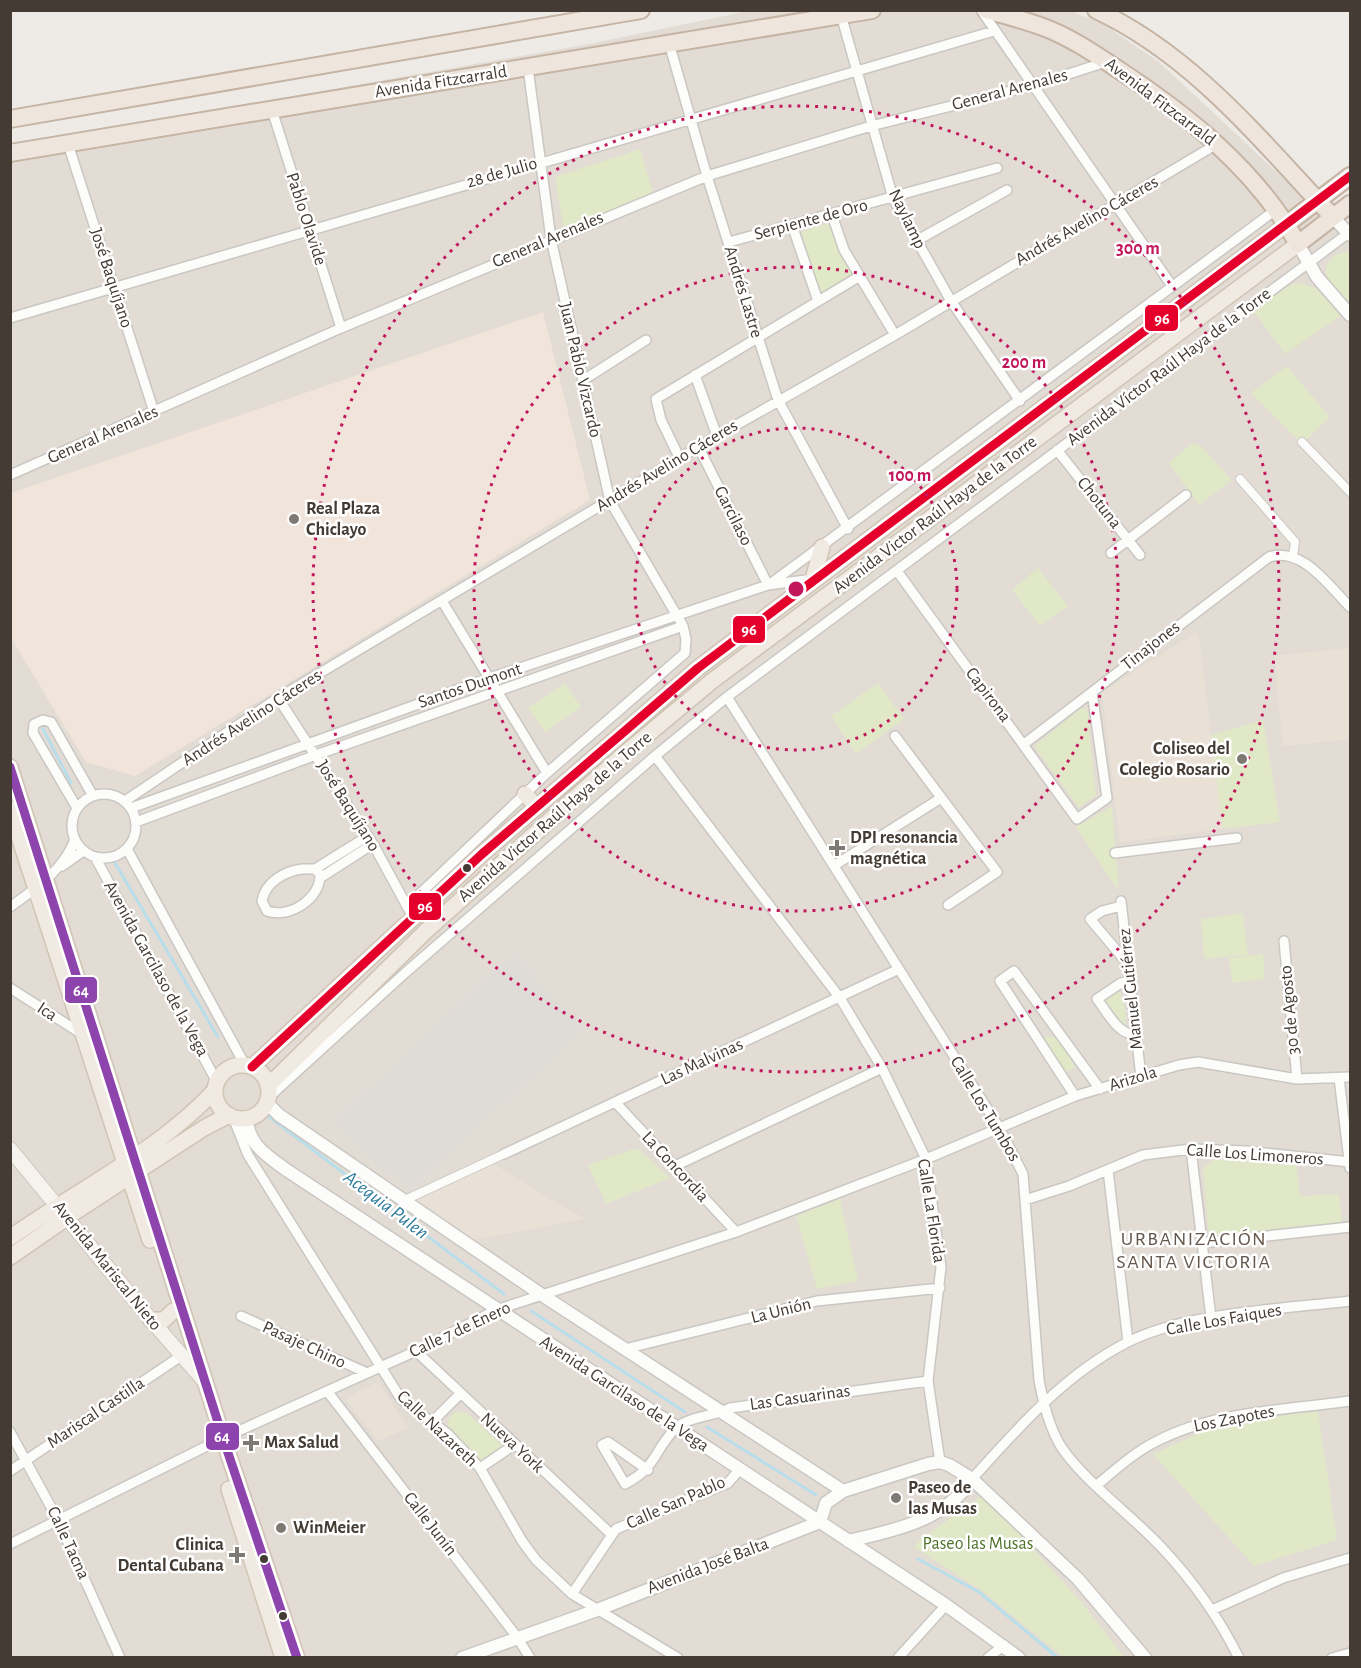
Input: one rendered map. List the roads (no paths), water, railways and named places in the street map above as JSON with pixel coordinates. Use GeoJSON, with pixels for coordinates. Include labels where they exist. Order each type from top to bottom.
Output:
{"type":"FeatureCollection","features":[{"type":"Feature","properties":{"kind":"highway","name":"Avenida Fitzcarrald"},"geometry":{"type":"LineString","coordinates":[[10,119],[641,10]]}},
{"type":"Feature","properties":{"kind":"highway","name":"Avenida Fitzcarrald"},"geometry":{"type":"LineString","coordinates":[[10,153],[872,10]]}},
{"type":"Feature","properties":{"kind":"highway","name":"Avenida Fitzcarrald"},"geometry":{"type":"LineString","coordinates":[[986,10],[1044,27],[1075,41],[1146,87],[1217,144],[1277,209],[1298,244]]}},
{"type":"Feature","properties":{"kind":"highway","name":"Avenida Fitzcarrald"},"geometry":{"type":"LineString","coordinates":[[1096,10],[1164,50],[1206,84],[1333,217]]}},
{"type":"Feature","properties":{"kind":"highway","name":"Avenida Victor Raúl Haya de la Torre"},"geometry":{"type":"LineString","coordinates":[[1287,224],[1350,176]]}},
{"type":"Feature","properties":{"kind":"highway","name":"Avenida Victor Raúl Haya de la Torre"},"geometry":{"type":"LineString","coordinates":[[1298,244],[1350,204]]}},
{"type":"Feature","properties":{"kind":"main road","name":"Avenida Victor Raúl Haya de la Torre"},"geometry":{"type":"LineString","coordinates":[[249,1066],[476,850],[536,806],[698,668],[813,579],[1287,224]]}},
{"type":"Feature","properties":{"kind":"main road","name":"Avenida Victor Raúl Haya de la Torre"},"geometry":{"type":"LineString","coordinates":[[268,1095],[427,930],[623,755],[703,689],[1298,244]]}},
{"type":"Feature","properties":{"kind":"main road"},"geometry":{"type":"LineString","coordinates":[[813,579],[822,547]]}},
{"type":"Feature","properties":{"kind":"main road"},"geometry":{"type":"LineString","coordinates":[[10,767],[83,1035],[129,1159]]}},
{"type":"Feature","properties":{"kind":"main road"},"geometry":{"type":"LineString","coordinates":[[525,794],[536,806]]}},
{"type":"Feature","properties":{"kind":"main road"},"geometry":{"type":"LineString","coordinates":[[10,809],[41,883],[129,1159],[206,1382],[219,1441],[283,1658]]}},
{"type":"Feature","properties":{"kind":"main road"},"geometry":{"type":"LineString","coordinates":[[10,1238],[186,1120],[216,1086],[228,1068],[249,1066],[265,1078],[268,1095],[262,1110],[204,1128],[10,1257]]}},
{"type":"Feature","properties":{"kind":"main road"},"geometry":{"type":"LineString","coordinates":[[216,1086],[219,1105],[236,1117]]}},
{"type":"Feature","properties":{"kind":"main road","name":"Avenida Mariscal Nieto"},"geometry":{"type":"LineString","coordinates":[[10,1149],[181,1356],[206,1382]]}},
{"type":"Feature","properties":{"kind":"main road"},"geometry":{"type":"LineString","coordinates":[[134,1174],[192,1369],[297,1658]]}},
{"type":"Feature","properties":{"kind":"main road"},"geometry":{"type":"LineString","coordinates":[[151,1320],[164,1320],[173,1311]]}},
{"type":"Feature","properties":{"kind":"street"},"geometry":{"type":"LineString","coordinates":[[981,10],[1114,206],[1172,286]]}},
{"type":"Feature","properties":{"kind":"street","name":"Naylamp"},"geometry":{"type":"LineString","coordinates":[[842,15],[871,126],[893,198],[951,301],[1020,401]]}},
{"type":"Feature","properties":{"kind":"street","name":"28 de Julio"},"geometry":{"type":"LineString","coordinates":[[10,318],[113,286],[994,31]]}},
{"type":"Feature","properties":{"kind":"street","name":"Andrés Lastre"},"geometry":{"type":"LineString","coordinates":[[669,42],[707,176],[778,400],[848,529]]}},
{"type":"Feature","properties":{"kind":"street","name":"General Arenales"},"geometry":{"type":"LineString","coordinates":[[10,476],[341,328],[707,176],[871,126],[1031,86],[1107,62]]}},
{"type":"Feature","properties":{"kind":"street","name":"Juan Pablo Vizcardo"},"geometry":{"type":"LineString","coordinates":[[528,68],[551,239],[610,501],[677,615],[686,639],[685,653],[547,773]]}},
{"type":"Feature","properties":{"kind":"street","name":"Pablo Olavide"},"geometry":{"type":"LineString","coordinates":[[272,110],[341,328]]}},
{"type":"Feature","properties":{"kind":"street","name":"José Baquíjano"},"geometry":{"type":"LineString","coordinates":[[68,144],[154,412]]}},
{"type":"Feature","properties":{"kind":"street","name":"Andrés Avelino Cáceres"},"geometry":{"type":"LineString","coordinates":[[128,805],[278,698],[778,400],[895,335],[1217,144]]}},
{"type":"Feature","properties":{"kind":"street","name":"Serpiente de Oro"},"geometry":{"type":"LineString","coordinates":[[729,242],[832,216],[997,168]]}},
{"type":"Feature","properties":{"kind":"street"},"geometry":{"type":"LineString","coordinates":[[916,241],[1007,190]]}},
{"type":"Feature","properties":{"kind":"street"},"geometry":{"type":"LineString","coordinates":[[768,585],[848,529],[1277,209]]}},
{"type":"Feature","properties":{"kind":"street"},"geometry":{"type":"LineString","coordinates":[[832,216],[844,250],[895,335]]}},
{"type":"Feature","properties":{"kind":"street"},"geometry":{"type":"LineString","coordinates":[[1333,217],[1350,233]]}},
{"type":"Feature","properties":{"kind":"street"},"geometry":{"type":"LineString","coordinates":[[792,225],[818,301]]}},
{"type":"Feature","properties":{"kind":"street","name":"Avenida Víctor Raúl Haya de la Torre"},"geometry":{"type":"LineString","coordinates":[[268,1095],[655,756],[727,697],[1350,233]]}},
{"type":"Feature","properties":{"kind":"street"},"geometry":{"type":"LineString","coordinates":[[1298,244],[1326,288],[1350,315]]}},
{"type":"Feature","properties":{"kind":"street"},"geometry":{"type":"LineString","coordinates":[[680,459],[661,420],[656,399],[860,276]]}},
{"type":"Feature","properties":{"kind":"street"},"geometry":{"type":"LineString","coordinates":[[582,381],[646,340]]}},
{"type":"Feature","properties":{"kind":"street"},"geometry":{"type":"LineString","coordinates":[[695,375],[717,436]]}},
{"type":"Feature","properties":{"kind":"street"},"geometry":{"type":"LineString","coordinates":[[1302,442],[1350,492]]}},
{"type":"Feature","properties":{"kind":"street","name":"Garcilaso"},"geometry":{"type":"LineString","coordinates":[[699,448],[768,585]]}},
{"type":"Feature","properties":{"kind":"street","name":"Chotuna"},"geometry":{"type":"LineString","coordinates":[[1057,450],[1140,555]]}},
{"type":"Feature","properties":{"kind":"street"},"geometry":{"type":"LineString","coordinates":[[1240,479],[1295,542],[1293,556],[1307,564],[1350,607]]}},
{"type":"Feature","properties":{"kind":"street"},"geometry":{"type":"LineString","coordinates":[[1111,553],[1186,495]]}},
{"type":"Feature","properties":{"kind":"street","name":"Tinajones"},"geometry":{"type":"LineString","coordinates":[[1024,744],[1258,562],[1280,553],[1293,556]]}},
{"type":"Feature","properties":{"kind":"street","name":"Capirona"},"geometry":{"type":"LineString","coordinates":[[897,571],[1077,819],[1107,798],[1092,692]]}},
{"type":"Feature","properties":{"kind":"street","name":"Santos Dumont"},"geometry":{"type":"LineString","coordinates":[[128,805],[677,615],[768,585],[813,579]]}},
{"type":"Feature","properties":{"kind":"street"},"geometry":{"type":"LineString","coordinates":[[441,601],[547,773],[525,794],[476,850]]}},
{"type":"Feature","properties":{"kind":"street","name":"Santos Dumont"},"geometry":{"type":"LineString","coordinates":[[136,822],[316,755],[683,626]]}},
{"type":"Feature","properties":{"kind":"street","name":"Calle Los Tumbos"},"geometry":{"type":"LineString","coordinates":[[727,697],[1000,1129],[1023,1174],[1039,1380],[1043,1403],[1060,1444],[1078,1469],[1164,1550],[1212,1610],[1239,1658]]}},
{"type":"Feature","properties":{"kind":"street","name":"José Baquíjano"},"geometry":{"type":"LineString","coordinates":[[278,698],[370,840],[410,912]]}},
{"type":"Feature","properties":{"kind":"street"},"geometry":{"type":"LineString","coordinates":[[77,808],[33,733],[34,724],[44,720],[51,722],[93,796]]}},
{"type":"Feature","properties":{"kind":"street"},"geometry":{"type":"LineString","coordinates":[[895,736],[997,872],[948,905]]}},
{"type":"Feature","properties":{"kind":"street","name":"Calle La Florida"},"geometry":{"type":"LineString","coordinates":[[655,756],[840,998],[882,1068],[926,1159],[941,1267],[928,1381],[940,1462]]}},
{"type":"Feature","properties":{"kind":"street"},"geometry":{"type":"LineString","coordinates":[[110,794],[128,805],[136,822],[133,841],[128,849],[112,858],[95,857],[83,851],[75,839],[73,818],[77,808],[93,796],[110,794]]}},
{"type":"Feature","properties":{"kind":"street"},"geometry":{"type":"LineString","coordinates":[[835,865],[941,798]]}},
{"type":"Feature","properties":{"kind":"street"},"geometry":{"type":"LineString","coordinates":[[1115,853],[1237,838]]}},
{"type":"Feature","properties":{"kind":"street"},"geometry":{"type":"LineString","coordinates":[[41,883],[67,855],[75,839]]}},
{"type":"Feature","properties":{"kind":"street"},"geometry":{"type":"LineString","coordinates":[[318,873],[314,893],[300,906],[280,913],[271,913],[264,909],[263,896],[277,878],[298,869],[318,873],[370,840]]}},
{"type":"Feature","properties":{"kind":"street","name":"Avenida Garcilaso de la Vega"},"geometry":{"type":"LineString","coordinates":[[128,849],[249,1066]]}},
{"type":"Feature","properties":{"kind":"street"},"geometry":{"type":"LineString","coordinates":[[10,907],[83,851]]}},
{"type":"Feature","properties":{"kind":"street","name":"Avenida Garcilaso de la Vega"},"geometry":{"type":"LineString","coordinates":[[95,857],[216,1086]]}},
{"type":"Feature","properties":{"kind":"street","name":"Manuel Gutiérrez"},"geometry":{"type":"LineString","coordinates":[[1128,964],[1090,919],[1121,903],[1130,981],[1136,1034],[1140,1077]]}},
{"type":"Feature","properties":{"kind":"street","name":"30 de Agosto"},"geometry":{"type":"LineString","coordinates":[[1284,941],[1297,1078]]}},
{"type":"Feature","properties":{"kind":"street","name":"Las Malvinas"},"geometry":{"type":"LineString","coordinates":[[504,1154],[899,969]]}},
{"type":"Feature","properties":{"kind":"street"},"geometry":{"type":"LineString","coordinates":[[1075,1096],[1000,981],[1014,971],[1100,1089]]}},
{"type":"Feature","properties":{"kind":"street"},"geometry":{"type":"LineString","coordinates":[[1130,981],[1121,983],[1097,999],[1122,1031],[1130,1035],[1136,1034]]}},
{"type":"Feature","properties":{"kind":"street","name":"Ica"},"geometry":{"type":"LineString","coordinates":[[10,988],[83,1035]]}},
{"type":"Feature","properties":{"kind":"street"},"geometry":{"type":"LineString","coordinates":[[1034,1032],[1055,1027]]}},
{"type":"Feature","properties":{"kind":"street","name":"Arizola"},"geometry":{"type":"LineString","coordinates":[[926,1159],[1075,1096],[1198,1062],[1297,1078],[1350,1077]]}},
{"type":"Feature","properties":{"kind":"street"},"geometry":{"type":"LineString","coordinates":[[675,1166],[882,1068]]}},
{"type":"Feature","properties":{"kind":"street"},"geometry":{"type":"LineString","coordinates":[[1339,1078],[1350,1168]]}},
{"type":"Feature","properties":{"kind":"street"},"geometry":{"type":"LineString","coordinates":[[268,1095],[279,1115],[542,1295],[843,1491]]}},
{"type":"Feature","properties":{"kind":"street","name":"La Concordia"},"geometry":{"type":"LineString","coordinates":[[615,1102],[736,1232]]}},
{"type":"Feature","properties":{"kind":"street","name":"Avenida Garcilaso de la Vega"},"geometry":{"type":"LineString","coordinates":[[236,1117],[261,1152],[496,1310],[946,1605],[1019,1658]]}},
{"type":"Feature","properties":{"kind":"street","name":"Calle Nazareth"},"geometry":{"type":"LineString","coordinates":[[236,1117],[248,1155],[401,1399],[455,1440],[480,1468],[522,1541],[536,1560],[572,1594],[678,1658]]}},
{"type":"Feature","properties":{"kind":"street"},"geometry":{"type":"LineString","coordinates":[[1191,1149],[1211,1318]]}},
{"type":"Feature","properties":{"kind":"street","name":"Calle Los Limoneros"},"geometry":{"type":"LineString","coordinates":[[1025,1200],[1143,1155],[1191,1149],[1246,1151],[1350,1162]]}},
{"type":"Feature","properties":{"kind":"street"},"geometry":{"type":"LineString","coordinates":[[405,1200],[504,1154]]}},
{"type":"Feature","properties":{"kind":"street","name":"Calle 7 de Enero"},"geometry":{"type":"LineString","coordinates":[[10,1544],[219,1441],[381,1367],[496,1310],[736,1232],[926,1159]]}},
{"type":"Feature","properties":{"kind":"street"},"geometry":{"type":"LineString","coordinates":[[1108,1170],[1128,1341]]}},
{"type":"Feature","properties":{"kind":"street"},"geometry":{"type":"LineString","coordinates":[[1202,1244],[1350,1227]]}},
{"type":"Feature","properties":{"kind":"street","name":"La Unión"},"geometry":{"type":"LineString","coordinates":[[625,1349],[817,1301],[940,1288]]}},
{"type":"Feature","properties":{"kind":"street","name":"Calle Los Faiques"},"geometry":{"type":"LineString","coordinates":[[972,1479],[1043,1403],[1082,1371],[1128,1341],[1174,1326],[1211,1318],[1350,1301]]}},
{"type":"Feature","properties":{"kind":"street","name":"Pasaje Chino"},"geometry":{"type":"LineString","coordinates":[[241,1316],[367,1373]]}},
{"type":"Feature","properties":{"kind":"street","name":"Nueva York"},"geometry":{"type":"LineString","coordinates":[[416,1350],[514,1445],[611,1534]]}},
{"type":"Feature","properties":{"kind":"street","name":"Mariscal Castilla"},"geometry":{"type":"LineString","coordinates":[[10,1471],[181,1356]]}},
{"type":"Feature","properties":{"kind":"street","name":"Las Casuarinas"},"geometry":{"type":"LineString","coordinates":[[675,1428],[710,1414],[746,1406],[928,1381]]}},
{"type":"Feature","properties":{"kind":"street","name":"Calle Junín"},"geometry":{"type":"LineString","coordinates":[[327,1391],[517,1636],[531,1658]]}},
{"type":"Feature","properties":{"kind":"street"},"geometry":{"type":"LineString","coordinates":[[432,1422],[460,1394]]}},
{"type":"Feature","properties":{"kind":"street","name":"Los Zapotes"},"geometry":{"type":"LineString","coordinates":[[1097,1485],[1129,1458],[1157,1441],[1190,1427],[1219,1418],[1350,1401]]}},
{"type":"Feature","properties":{"kind":"street"},"geometry":{"type":"LineString","coordinates":[[648,1470],[608,1442],[602,1445],[625,1484],[648,1470],[675,1428]]}},
{"type":"Feature","properties":{"kind":"street","name":"Calle Tacna"},"geometry":{"type":"LineString","coordinates":[[10,1432],[28,1460],[58,1520],[120,1658]]}},
{"type":"Feature","properties":{"kind":"street"},"geometry":{"type":"LineString","coordinates":[[480,1468],[514,1445]]}},
{"type":"Feature","properties":{"kind":"street"},"geometry":{"type":"LineString","coordinates":[[820,1522],[826,1503],[843,1491],[901,1471],[940,1462],[956,1467],[972,1479],[1078,1579],[1145,1658]]}},
{"type":"Feature","properties":{"kind":"street","name":"Calle San Pablo"},"geometry":{"type":"LineString","coordinates":[[572,1594],[616,1529],[728,1483],[739,1470]]}},
{"type":"Feature","properties":{"kind":"street"},"geometry":{"type":"LineString","coordinates":[[848,1541],[896,1528],[937,1513],[963,1494],[972,1479]]}},
{"type":"Feature","properties":{"kind":"street","name":"Avenida José Balta"},"geometry":{"type":"LineString","coordinates":[[462,1658],[517,1636],[597,1610],[820,1522]]}},
{"type":"Feature","properties":{"kind":"street"},"geometry":{"type":"LineString","coordinates":[[1212,1610],[1282,1578],[1350,1558]]}},
{"type":"Feature","properties":{"kind":"street"},"geometry":{"type":"LineString","coordinates":[[898,1658],[946,1605]]}},
{"type":"Feature","properties":{"kind":"street"},"geometry":{"type":"LineString","coordinates":[[988,1658],[1004,1645]]}},
{"type":"Feature","properties":{"kind":"street"},"geometry":{"type":"LineString","coordinates":[[1332,1658],[1350,1653]]}},
{"type":"Feature","properties":{"kind":"waterway","name":"Acequia Pulen"},"geometry":{"type":"LineString","coordinates":[[43,729],[71,783]]}},
{"type":"Feature","properties":{"kind":"waterway","name":"Acequia Pulen"},"geometry":{"type":"LineString","coordinates":[[115,863],[218,1037]]}},
{"type":"Feature","properties":{"kind":"waterway","name":"Acequia Pulen"},"geometry":{"type":"LineString","coordinates":[[268,1116],[504,1294]]}},
{"type":"Feature","properties":{"kind":"waterway","name":"Acequia Pulen"},"geometry":{"type":"LineString","coordinates":[[531,1311],[685,1412]]}},
{"type":"Feature","properties":{"kind":"waterway","name":"Acequia Pulen"},"geometry":{"type":"LineString","coordinates":[[707,1427],[816,1495]]}},
{"type":"Feature","properties":{"kind":"waterway","name":"Acequia Pulen"},"geometry":{"type":"LineString","coordinates":[[918,1559],[979,1592],[1058,1658]]}},
{"type":"Feature","properties":{"kind":"place","name":"Real Plaza Chiclayo"},"geometry":{"type":"Point","coordinates":[294,519]}},
{"type":"Feature","properties":{"kind":"place","name":"Coliseo del Colegio Rosario"},"geometry":{"type":"Point","coordinates":[1242,759]}},
{"type":"Feature","properties":{"kind":"place","name":"DPI resonancia magnética"},"geometry":{"type":"Point","coordinates":[837,848]}},
{"type":"Feature","properties":{"kind":"place","name":"Max Salud"},"geometry":{"type":"Point","coordinates":[251,1443]}},
{"type":"Feature","properties":{"kind":"place","name":"Paseo de las Musas"},"geometry":{"type":"Point","coordinates":[896,1498]}},
{"type":"Feature","properties":{"kind":"place","name":"WinMeier"},"geometry":{"type":"Point","coordinates":[281,1528]}},
{"type":"Feature","properties":{"kind":"place","name":"Clinica Dental Cubana"},"geometry":{"type":"Point","coordinates":[237,1555]}},
{"type":"Feature","properties":{"kind":"district","name":"URBANIZACIÓN SANTA VICTORIA"},"geometry":{"type":"Point","coordinates":[1194,1250]}},
{"type":"Feature","properties":{"kind":"park label","name":"Paseo las Musas"},"geometry":{"type":"Point","coordinates":[978,1544]}}]}
